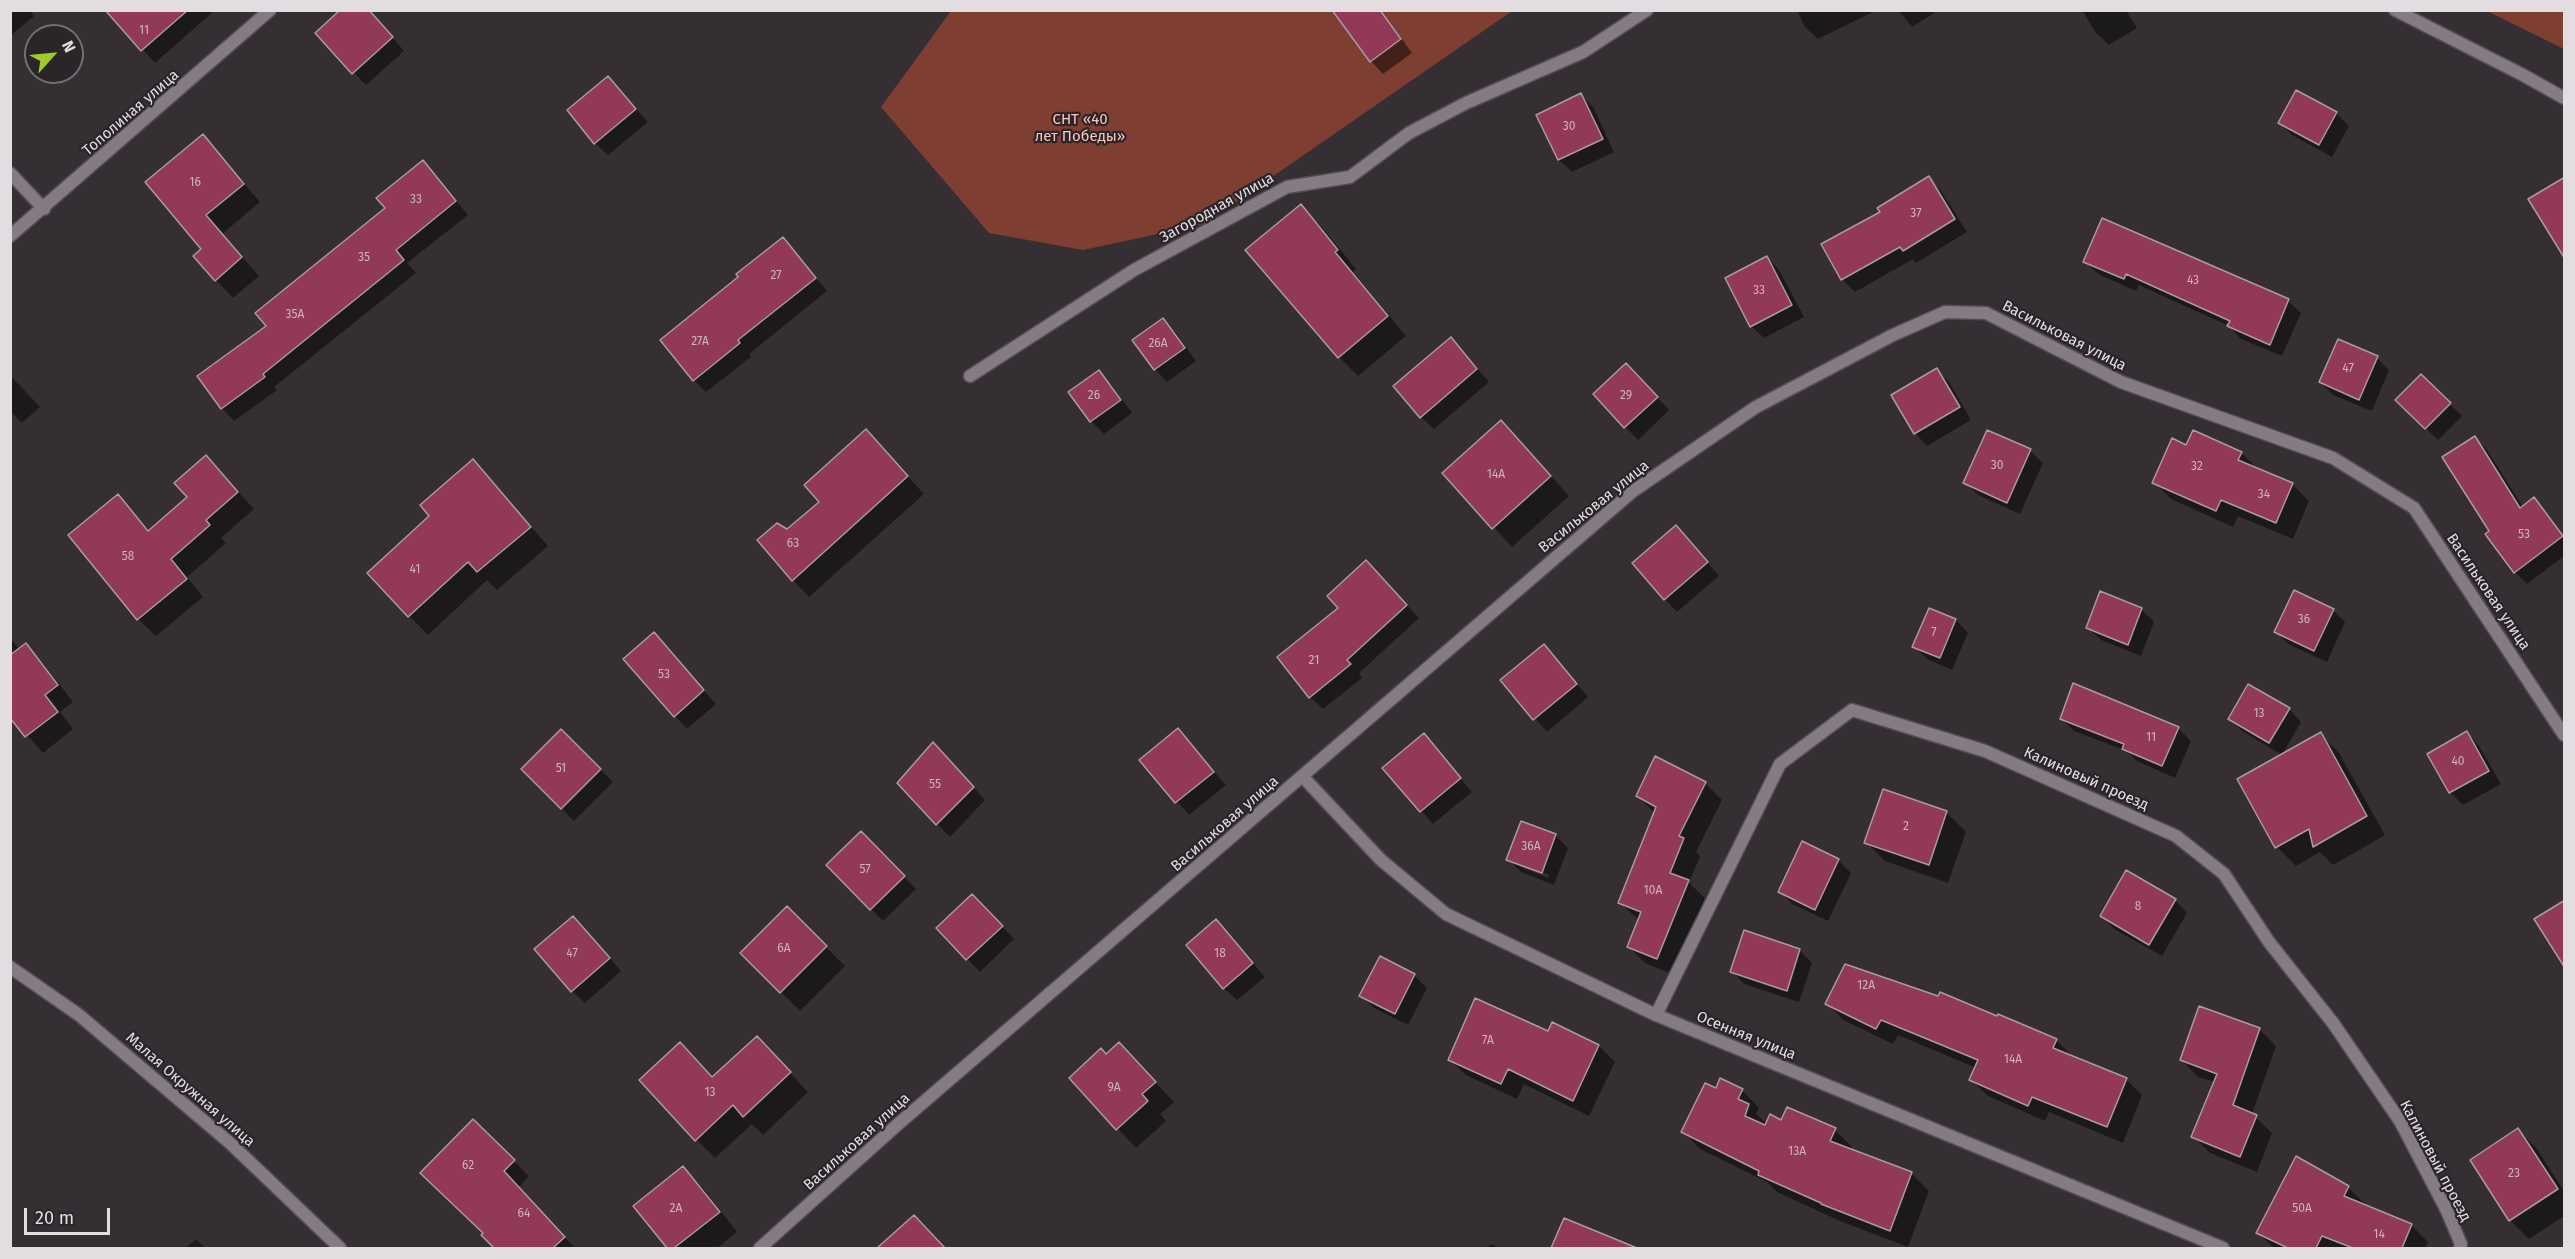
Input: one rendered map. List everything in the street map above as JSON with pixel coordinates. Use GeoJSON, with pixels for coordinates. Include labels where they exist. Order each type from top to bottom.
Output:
{"type":"FeatureCollection","features":[{"type":"Feature","properties":{"kind":"street","name":"Тополиная улица"},"geometry":{"type":"LineString","coordinates":[[10,236],[44,209],[270,10]]}},
{"type":"Feature","properties":{"kind":"street","name":"Загородная улица"},"geometry":{"type":"LineString","coordinates":[[970,376],[1134,270],[1287,187],[1350,177],[1409,133],[1466,103],[1583,52],[1647,10]]}},
{"type":"Feature","properties":{"kind":"street"},"geometry":{"type":"LineString","coordinates":[[2395,10],[2565,98]]}},
{"type":"Feature","properties":{"kind":"street"},"geometry":{"type":"LineString","coordinates":[[10,173],[44,209]]}},
{"type":"Feature","properties":{"kind":"street","name":"Васильковая улица"},"geometry":{"type":"LineString","coordinates":[[760,1248],[897,1125],[1633,490],[1756,407],[1893,335],[1945,312],[1986,313],[2121,382],[2333,458],[2414,508],[2565,735]]}},
{"type":"Feature","properties":{"kind":"street","name":"Калиновый проезд"},"geometry":{"type":"LineString","coordinates":[[1656,1015],[1780,765],[1851,710],[1996,755],[2176,836],[2224,874],[2270,942],[2333,1023],[2400,1121],[2446,1209],[2461,1244],[2460,1248]]}},
{"type":"Feature","properties":{"kind":"street","name":"Осенняя улица"},"geometry":{"type":"LineString","coordinates":[[1303,777],[1381,861],[1446,914],[1656,1015],[2223,1248]]}},
{"type":"Feature","properties":{"kind":"street","name":"Малая Окружная улица"},"geometry":{"type":"LineString","coordinates":[[10,967],[79,1016],[230,1143],[340,1248]]}},
{"type":"Feature","properties":{"kind":"green space","name":"СНТ «40 лет Победы»"},"geometry":{"type":"Polygon","coordinates":[[[951,11],[1512,11],[1204,224],[1083,250],[989,233],[881,107],[951,11]]]}},
{"type":"Feature","properties":{"kind":"green space"},"geometry":{"type":"Polygon","coordinates":[[[2487,11],[2564,11],[2564,49],[2487,11]]]}},
{"type":"Feature","properties":{"kind":"building"},"geometry":{"type":"Polygon","coordinates":[[[105,10],[188,10],[141,51],[105,10]]]}},
{"type":"Feature","properties":{"kind":"building"},"geometry":{"type":"Polygon","coordinates":[[[340,10],[369,10],[393,37],[352,74],[315,33],[340,10]]]}},
{"type":"Feature","properties":{"kind":"building"},"geometry":{"type":"Polygon","coordinates":[[[1332,10],[1380,10],[1401,39],[1370,62],[1332,10]]]}},
{"type":"Feature","properties":{"kind":"building"},"geometry":{"type":"Polygon","coordinates":[[[608,76],[636,109],[594,144],[567,110],[608,76]]]}},
{"type":"Feature","properties":{"kind":"building"},"geometry":{"type":"Polygon","coordinates":[[[2296,90],[2337,112],[2319,145],[2278,123],[2296,90]]]}},
{"type":"Feature","properties":{"kind":"building"},"geometry":{"type":"Polygon","coordinates":[[[1581,93],[1603,139],[1558,160],[1536,115],[1581,93]]]}},
{"type":"Feature","properties":{"kind":"building"},"geometry":{"type":"Polygon","coordinates":[[[203,134],[244,184],[206,215],[242,257],[215,281],[193,256],[201,249],[145,182],[203,134]]]}},
{"type":"Feature","properties":{"kind":"building"},"geometry":{"type":"Polygon","coordinates":[[[423,160],[456,201],[396,250],[404,260],[263,374],[265,377],[221,409],[197,376],[266,326],[255,313],[385,208],[376,198],[423,160]]]}},
{"type":"Feature","properties":{"kind":"building"},"geometry":{"type":"Polygon","coordinates":[[[1929,176],[1955,219],[1903,251],[1900,247],[1841,280],[1821,244],[1880,212],[1877,208],[1929,176]]]}},
{"type":"Feature","properties":{"kind":"building"},"geometry":{"type":"Polygon","coordinates":[[[2565,177],[2565,259],[2528,199],[2565,177]]]}},
{"type":"Feature","properties":{"kind":"building"},"geometry":{"type":"Polygon","coordinates":[[[1301,204],[1338,250],[1335,252],[1388,316],[1338,358],[1245,250],[1301,204]]]}},
{"type":"Feature","properties":{"kind":"building"},"geometry":{"type":"Polygon","coordinates":[[[2102,218],[2289,299],[2270,345],[2227,326],[2230,321],[2126,274],[2124,279],[2083,262],[2102,218]]]}},
{"type":"Feature","properties":{"kind":"building"},"geometry":{"type":"Polygon","coordinates":[[[783,237],[816,278],[738,340],[740,343],[693,381],[660,340],[738,277],[736,274],[783,237]]]}},
{"type":"Feature","properties":{"kind":"building"},"geometry":{"type":"Polygon","coordinates":[[[1767,256],[1792,305],[1750,327],[1725,278],[1767,256]]]}},
{"type":"Feature","properties":{"kind":"building"},"geometry":{"type":"Polygon","coordinates":[[[1163,318],[1185,348],[1154,370],[1132,340],[1163,318]]]}},
{"type":"Feature","properties":{"kind":"building"},"geometry":{"type":"Polygon","coordinates":[[[1451,337],[1477,369],[1420,418],[1393,386],[1451,337]]]}},
{"type":"Feature","properties":{"kind":"building"},"geometry":{"type":"Polygon","coordinates":[[[2338,339],[2378,356],[2359,400],[2319,382],[2338,339]]]}},
{"type":"Feature","properties":{"kind":"building"},"geometry":{"type":"Polygon","coordinates":[[[1626,363],[1658,397],[1624,428],[1593,394],[1626,363]]]}},
{"type":"Feature","properties":{"kind":"building"},"geometry":{"type":"Polygon","coordinates":[[[1937,368],[1960,407],[1914,434],[1891,395],[1937,368]]]}},
{"type":"Feature","properties":{"kind":"building"},"geometry":{"type":"Polygon","coordinates":[[[1099,370],[1121,400],[1090,422],[1068,392],[1099,370]]]}},
{"type":"Feature","properties":{"kind":"building"},"geometry":{"type":"Polygon","coordinates":[[[2421,374],[2451,403],[2425,429],[2395,400],[2421,374]]]}},
{"type":"Feature","properties":{"kind":"building"},"geometry":{"type":"Polygon","coordinates":[[[1501,420],[1551,476],[1492,529],[1442,473],[1501,420]]]}},
{"type":"Feature","properties":{"kind":"building"},"geometry":{"type":"Polygon","coordinates":[[[866,429],[908,476],[792,581],[757,540],[777,523],[787,529],[819,502],[804,485],[866,429]]]}},
{"type":"Feature","properties":{"kind":"building"},"geometry":{"type":"Polygon","coordinates":[[[1987,430],[2031,449],[2007,503],[1963,483],[1987,430]]]}},
{"type":"Feature","properties":{"kind":"building"},"geometry":{"type":"Polygon","coordinates":[[[2193,430],[2242,452],[2238,460],[2293,483],[2276,523],[2221,500],[2216,511],[2152,483],[2172,438],[2186,445],[2193,430]]]}},
{"type":"Feature","properties":{"kind":"building"},"geometry":{"type":"Polygon","coordinates":[[[2475,436],[2520,508],[2534,497],[2563,536],[2514,573],[2485,534],[2489,531],[2442,457],[2475,436]]]}},
{"type":"Feature","properties":{"kind":"building"},"geometry":{"type":"Polygon","coordinates":[[[206,455],[238,492],[206,520],[210,525],[171,559],[187,579],[137,620],[68,535],[118,494],[148,531],[187,497],[174,483],[206,455]]]}},
{"type":"Feature","properties":{"kind":"building"},"geometry":{"type":"Polygon","coordinates":[[[473,459],[531,527],[477,572],[468,562],[408,617],[367,573],[429,516],[420,505],[473,459]]]}},
{"type":"Feature","properties":{"kind":"building"},"geometry":{"type":"Polygon","coordinates":[[[1676,525],[1708,562],[1664,600],[1632,563],[1676,525]]]}},
{"type":"Feature","properties":{"kind":"building"},"geometry":{"type":"Polygon","coordinates":[[[1366,560],[1407,605],[1347,660],[1351,664],[1309,698],[1277,657],[1338,608],[1327,596],[1366,560]]]}},
{"type":"Feature","properties":{"kind":"building"},"geometry":{"type":"Polygon","coordinates":[[[2294,590],[2334,609],[2314,651],[2274,632],[2294,590]]]}},
{"type":"Feature","properties":{"kind":"building"},"geometry":{"type":"Polygon","coordinates":[[[2100,591],[2142,608],[2128,645],[2086,628],[2100,591]]]}},
{"type":"Feature","properties":{"kind":"building"},"geometry":{"type":"Polygon","coordinates":[[[1929,608],[1956,619],[1940,658],[1912,647],[1929,608]]]}},
{"type":"Feature","properties":{"kind":"building"},"geometry":{"type":"Polygon","coordinates":[[[654,632],[704,690],[674,717],[623,659],[654,632]]]}},
{"type":"Feature","properties":{"kind":"building"},"geometry":{"type":"Polygon","coordinates":[[[26,643],[58,685],[45,695],[58,712],[25,737],[10,718],[10,655],[26,643]]]}},
{"type":"Feature","properties":{"kind":"building"},"geometry":{"type":"Polygon","coordinates":[[[1544,644],[1577,684],[1533,720],[1500,680],[1544,644]]]}},
{"type":"Feature","properties":{"kind":"building"},"geometry":{"type":"Polygon","coordinates":[[[2073,683],[2179,727],[2162,766],[2122,749],[2124,744],[2060,719],[2073,683]]]}},
{"type":"Feature","properties":{"kind":"building"},"geometry":{"type":"Polygon","coordinates":[[[2248,684],[2290,708],[2269,743],[2228,719],[2248,684]]]}},
{"type":"Feature","properties":{"kind":"building"},"geometry":{"type":"Polygon","coordinates":[[[1178,728],[1214,772],[1175,803],[1139,760],[1178,728]]]}},
{"type":"Feature","properties":{"kind":"building"},"geometry":{"type":"Polygon","coordinates":[[[561,729],[601,769],[561,809],[521,769],[561,729]]]}},
{"type":"Feature","properties":{"kind":"building"},"geometry":{"type":"Polygon","coordinates":[[[2467,731],[2489,771],[2449,793],[2427,754],[2467,731]]]}},
{"type":"Feature","properties":{"kind":"building"},"geometry":{"type":"Polygon","coordinates":[[[2321,732],[2367,816],[2313,847],[2309,829],[2275,848],[2237,779],[2321,732]]]}},
{"type":"Feature","properties":{"kind":"building"},"geometry":{"type":"Polygon","coordinates":[[[1424,733],[1461,778],[1420,812],[1382,768],[1424,733]]]}},
{"type":"Feature","properties":{"kind":"building"},"geometry":{"type":"Polygon","coordinates":[[[933,742],[974,787],[936,825],[897,783],[933,742]]]}},
{"type":"Feature","properties":{"kind":"building"},"geometry":{"type":"Polygon","coordinates":[[[1655,756],[1706,782],[1679,836],[1684,838],[1670,873],[1689,880],[1657,959],[1627,947],[1641,912],[1618,903],[1656,807],[1636,796],[1655,756]]]}},
{"type":"Feature","properties":{"kind":"building"},"geometry":{"type":"Polygon","coordinates":[[[1883,789],[1947,811],[1929,865],[1864,843],[1883,789]]]}},
{"type":"Feature","properties":{"kind":"building"},"geometry":{"type":"Polygon","coordinates":[[[1521,821],[1556,834],[1542,873],[1506,860],[1521,821]]]}},
{"type":"Feature","properties":{"kind":"building"},"geometry":{"type":"Polygon","coordinates":[[[861,831],[905,876],[870,910],[826,865],[861,831]]]}},
{"type":"Feature","properties":{"kind":"building"},"geometry":{"type":"Polygon","coordinates":[[[1802,841],[1839,859],[1815,910],[1778,892],[1802,841]]]}},
{"type":"Feature","properties":{"kind":"building"},"geometry":{"type":"Polygon","coordinates":[[[2126,870],[2176,899],[2149,945],[2100,916],[2126,870]]]}},
{"type":"Feature","properties":{"kind":"building"},"geometry":{"type":"Polygon","coordinates":[[[972,894],[1003,926],[966,960],[936,928],[972,894]]]}},
{"type":"Feature","properties":{"kind":"building"},"geometry":{"type":"Polygon","coordinates":[[[2565,900],[2565,968],[2534,919],[2565,900]]]}},
{"type":"Feature","properties":{"kind":"building"},"geometry":{"type":"Polygon","coordinates":[[[787,906],[827,946],[780,993],[740,953],[787,906]]]}},
{"type":"Feature","properties":{"kind":"building"},"geometry":{"type":"Polygon","coordinates":[[[573,916],[610,958],[571,992],[534,949],[573,916]]]}},
{"type":"Feature","properties":{"kind":"building"},"geometry":{"type":"Polygon","coordinates":[[[1216,919],[1253,963],[1223,989],[1186,945],[1216,919]]]}},
{"type":"Feature","properties":{"kind":"building"},"geometry":{"type":"Polygon","coordinates":[[[1744,930],[1800,949],[1787,991],[1730,972],[1744,930]]]}},
{"type":"Feature","properties":{"kind":"building"},"geometry":{"type":"Polygon","coordinates":[[[1380,956],[1415,974],[1395,1014],[1359,996],[1380,956]]]}},
{"type":"Feature","properties":{"kind":"building"},"geometry":{"type":"Polygon","coordinates":[[[1845,964],[1938,996],[1940,992],[1997,1016],[1998,1014],[2057,1039],[2053,1048],[2127,1078],[2107,1127],[2032,1097],[2028,1106],[1969,1080],[1978,1060],[1881,1020],[1876,1029],[1825,1004],[1845,964]]]}},
{"type":"Feature","properties":{"kind":"building"},"geometry":{"type":"Polygon","coordinates":[[[1475,998],[1548,1031],[1552,1022],[1599,1045],[1573,1101],[1508,1069],[1501,1084],[1448,1060],[1475,998]]]}},
{"type":"Feature","properties":{"kind":"building"},"geometry":{"type":"Polygon","coordinates":[[[2199,1006],[2260,1028],[2233,1105],[2257,1115],[2240,1157],[2191,1137],[2217,1074],[2180,1060],[2199,1006]]]}},
{"type":"Feature","properties":{"kind":"building"},"geometry":{"type":"Polygon","coordinates":[[[757,1036],[791,1072],[743,1117],[733,1105],[695,1141],[639,1080],[680,1042],[712,1077],[757,1036]]]}},
{"type":"Feature","properties":{"kind":"building"},"geometry":{"type":"Polygon","coordinates":[[[1119,1042],[1156,1082],[1142,1094],[1148,1101],[1116,1130],[1069,1078],[1101,1048],[1106,1054],[1119,1042]]]}},
{"type":"Feature","properties":{"kind":"building"},"geometry":{"type":"Polygon","coordinates":[[[1720,1078],[1743,1089],[1738,1099],[1749,1104],[1745,1116],[1765,1125],[1770,1114],[1781,1120],[1787,1107],[1836,1128],[1830,1141],[1912,1172],[1890,1231],[1821,1204],[1758,1175],[1759,1171],[1681,1132],[1705,1083],[1716,1088],[1720,1078]]]}},
{"type":"Feature","properties":{"kind":"building"},"geometry":{"type":"Polygon","coordinates":[[[473,1119],[515,1160],[504,1171],[565,1237],[553,1248],[494,1248],[481,1235],[483,1233],[420,1173],[473,1119]]]}},
{"type":"Feature","properties":{"kind":"building"},"geometry":{"type":"Polygon","coordinates":[[[2518,1128],[2558,1189],[2509,1221],[2470,1160],[2518,1128]]]}},
{"type":"Feature","properties":{"kind":"building"},"geometry":{"type":"Polygon","coordinates":[[[2296,1156],[2349,1186],[2344,1196],[2412,1224],[2402,1248],[2353,1248],[2322,1236],[2316,1248],[2288,1248],[2256,1233],[2296,1156]]]}},
{"type":"Feature","properties":{"kind":"building"},"geometry":{"type":"Polygon","coordinates":[[[683,1166],[720,1212],[674,1248],[667,1248],[633,1206],[683,1166]]]}},
{"type":"Feature","properties":{"kind":"building"},"geometry":{"type":"Polygon","coordinates":[[[914,1215],[945,1248],[877,1248],[914,1215]]]}},
{"type":"Feature","properties":{"kind":"building"},"geometry":{"type":"Polygon","coordinates":[[[1564,1218],[1637,1248],[1551,1248],[1564,1218]]]}}]}
